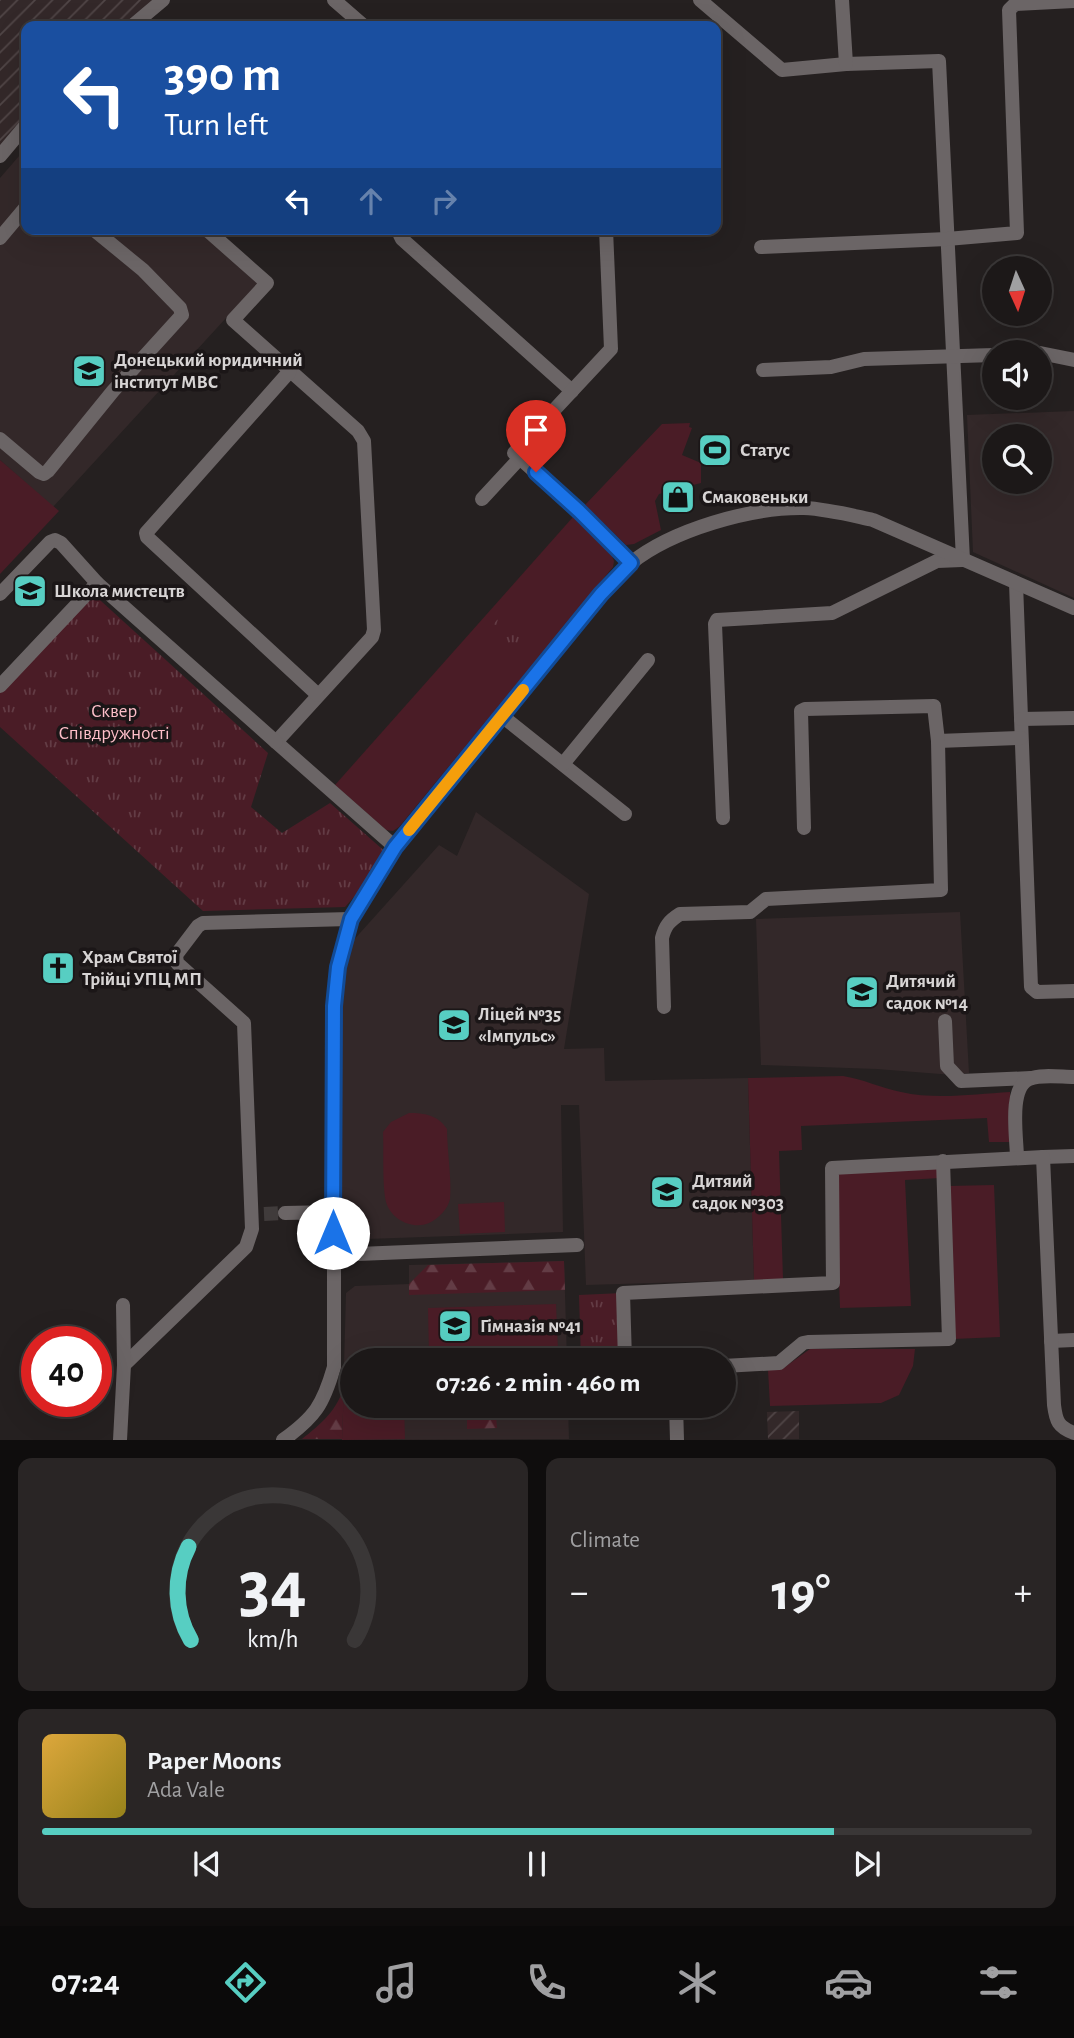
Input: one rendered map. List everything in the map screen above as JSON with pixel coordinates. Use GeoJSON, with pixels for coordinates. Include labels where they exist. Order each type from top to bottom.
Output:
{"type":"FeatureCollection","features":[{"type":"Feature","properties":{"kind":"street"},"geometry":{"type":"LineString","coordinates":[[138,21],[163,0]]}},
{"type":"Feature","properties":{"kind":"street"},"geometry":{"type":"LineString","coordinates":[[334,0],[358,21]]}},
{"type":"Feature","properties":{"kind":"street"},"geometry":{"type":"LineString","coordinates":[[700,0],[782,70],[846,64],[939,61],[963,560]]}},
{"type":"Feature","properties":{"kind":"street"},"geometry":{"type":"LineString","coordinates":[[842,0],[846,64]]}},
{"type":"Feature","properties":{"kind":"street"},"geometry":{"type":"LineString","coordinates":[[761,247],[947,239],[1017,233],[1009,10],[1015,4],[1074,1]]}},
{"type":"Feature","properties":{"kind":"street"},"geometry":{"type":"LineString","coordinates":[[0,156],[21,131]]}},
{"type":"Feature","properties":{"kind":"street"},"geometry":{"type":"LineString","coordinates":[[0,238],[21,213]]}},
{"type":"Feature","properties":{"kind":"street"},"geometry":{"type":"LineString","coordinates":[[0,439],[44,474],[113,391],[182,315],[180,308],[142,270],[100,235]]}},
{"type":"Feature","properties":{"kind":"street"},"geometry":{"type":"LineString","coordinates":[[213,235],[267,283],[233,320],[358,431],[364,441],[374,630],[369,642],[276,742]]}},
{"type":"Feature","properties":{"kind":"street"},"geometry":{"type":"LineString","coordinates":[[400,235],[572,391]]}},
{"type":"Feature","properties":{"kind":"street"},"geometry":{"type":"LineString","coordinates":[[606,235],[612,345],[514,453],[579,511],[631,563]]}},
{"type":"Feature","properties":{"kind":"street"},"geometry":{"type":"LineString","coordinates":[[762,370],[831,367],[864,359],[982,356]]}},
{"type":"Feature","properties":{"kind":"street"},"geometry":{"type":"LineString","coordinates":[[1052,356],[1074,360]]}},
{"type":"Feature","properties":{"kind":"street"},"geometry":{"type":"LineString","coordinates":[[290,371],[146,533],[147,537],[318,695]]}},
{"type":"Feature","properties":{"kind":"street"},"geometry":{"type":"LineString","coordinates":[[482,499],[520,458]]}},
{"type":"Feature","properties":{"kind":"street"},"geometry":{"type":"LineString","coordinates":[[283,1440],[314,1414],[325,1398],[334,1367],[334,1006],[338,967],[351,919],[395,847],[601,594],[631,563],[670,538],[766,510],[804,508],[842,512],[873,520],[1074,608]]}},
{"type":"Feature","properties":{"kind":"street"},"geometry":{"type":"LineString","coordinates":[[0,594],[50,542],[55,540],[61,543],[97,583],[395,847]]}},
{"type":"Feature","properties":{"kind":"street"},"geometry":{"type":"LineString","coordinates":[[723,818],[717,620],[832,613],[937,561],[963,560]]}},
{"type":"Feature","properties":{"kind":"street"},"geometry":{"type":"LineString","coordinates":[[0,686],[97,583]]}},
{"type":"Feature","properties":{"kind":"street"},"geometry":{"type":"LineString","coordinates":[[1016,583],[1031,987],[1037,992],[1074,991]]}},
{"type":"Feature","properties":{"kind":"street"},"geometry":{"type":"LineString","coordinates":[[563,764],[648,660]]}},
{"type":"Feature","properties":{"kind":"street"},"geometry":{"type":"LineString","coordinates":[[664,1007],[662,938],[670,920],[680,914],[750,912],[766,899],[941,890],[936,710],[930,705],[801,711],[804,828]]}},
{"type":"Feature","properties":{"kind":"street"},"geometry":{"type":"LineString","coordinates":[[502,716],[625,814]]}},
{"type":"Feature","properties":{"kind":"street"},"geometry":{"type":"LineString","coordinates":[[1021,719],[1074,718]]}},
{"type":"Feature","properties":{"kind":"street"},"geometry":{"type":"LineString","coordinates":[[938,741],[1021,738]]}},
{"type":"Feature","properties":{"kind":"street"},"geometry":{"type":"LineString","coordinates":[[124,1365],[246,1247],[258,1214],[244,1023],[177,963],[176,955],[200,924],[351,919]]}},
{"type":"Feature","properties":{"kind":"street"},"geometry":{"type":"LineString","coordinates":[[945,1021],[947,1066],[961,1081],[1074,1077]]}},
{"type":"Feature","properties":{"kind":"street"},"geometry":{"type":"LineString","coordinates":[[1017,1158],[1017,1094],[1024,1082],[1031,1078]]}},
{"type":"Feature","properties":{"kind":"street"},"geometry":{"type":"LineString","coordinates":[[625,1348],[623,1293],[834,1283],[832,1168],[1074,1156]]}},
{"type":"Feature","properties":{"kind":"street"},"geometry":{"type":"LineString","coordinates":[[1043,1157],[1054,1405],[1057,1422],[1074,1433]]}},
{"type":"Feature","properties":{"kind":"street"},"geometry":{"type":"LineString","coordinates":[[736,1365],[779,1363],[803,1343],[808,1342],[949,1339],[943,1161]]}},
{"type":"Feature","properties":{"kind":"street"},"geometry":{"type":"LineString","coordinates":[[285,1213],[333,1212]]}},
{"type":"Feature","properties":{"kind":"street"},"geometry":{"type":"LineString","coordinates":[[334,1255],[577,1245]]}},
{"type":"Feature","properties":{"kind":"street"},"geometry":{"type":"LineString","coordinates":[[120,1440],[124,1365],[123,1305]]}},
{"type":"Feature","properties":{"kind":"street"},"geometry":{"type":"LineString","coordinates":[[1051,1341],[1074,1340]]}},
{"type":"Feature","properties":{"kind":"street"},"geometry":{"type":"LineString","coordinates":[[676,1418],[677,1440]]}},
{"type":"Feature","properties":{"kind":"shaded area"},"geometry":{"type":"Polygon","coordinates":[[[0,0],[163,0],[138,21],[21,21],[21,131],[0,154],[0,0]]]}},
{"type":"Feature","properties":{"kind":"shaded area","name":"Донецький юридичний інститут МВС"},"geometry":{"type":"Polygon","coordinates":[[[21,154],[21,235],[203,235],[259,282],[53,507],[0,460],[0,178],[21,154]]]}},
{"type":"Feature","properties":{"kind":"shaded area"},"geometry":{"type":"Polygon","coordinates":[[[1074,411],[1074,598],[973,552],[967,415],[1074,411]]]}},
{"type":"Feature","properties":{"kind":"shaded area","name":"Ліцей №35 «Імпульс»"},"geometry":{"type":"Polygon","coordinates":[[[476,812],[589,894],[564,1049],[604,1048],[605,1081],[748,1078],[754,1280],[586,1285],[579,1105],[561,1105],[563,1232],[338,1240],[342,979],[351,943],[439,845],[457,856],[476,812]]]}},
{"type":"Feature","properties":{"kind":"shaded area","name":"Дитячий садок №14"},"geometry":{"type":"Polygon","coordinates":[[[960,912],[969,1073],[953,1075],[761,1065],[756,919],[960,912]]]}},
{"type":"Feature","properties":{"kind":"shaded area","name":"Гімназія №41"},"geometry":{"type":"Polygon","coordinates":[[[564,1261],[567,1348],[345,1348],[346,1293],[355,1286],[409,1284],[409,1265],[564,1261]]]}},
{"type":"Feature","properties":{"kind":"shaded area"},"geometry":{"type":"Polygon","coordinates":[[[799,1411],[799,1439],[768,1439],[767,1412],[799,1411]]]}},
{"type":"Feature","properties":{"kind":"shaded area","name":"Гімназія №41"},"geometry":{"type":"Polygon","coordinates":[[[343,1418],[568,1418],[569,1439],[342,1440],[343,1418]]]}},
{"type":"Feature","properties":{"kind":"green space"},"geometry":{"type":"Polygon","coordinates":[[[690,423],[689,427],[692,428],[682,455],[701,463],[701,483],[659,494],[655,501],[661,530],[634,544],[626,545],[585,505],[662,424],[690,423]]]}},
{"type":"Feature","properties":{"kind":"green space"},"geometry":{"type":"Polygon","coordinates":[[[0,460],[59,511],[0,574],[0,460]]]}},
{"type":"Feature","properties":{"kind":"green space"},"geometry":{"type":"Polygon","coordinates":[[[573,517],[611,554],[613,567],[399,827],[393,831],[386,830],[335,785],[573,517]]]}},
{"type":"Feature","properties":{"kind":"green space","name":"Сквер Співдружності"},"geometry":{"type":"Polygon","coordinates":[[[90,591],[268,753],[251,807],[282,833],[330,803],[390,856],[345,907],[203,911],[0,727],[0,686],[90,591]]]}},
{"type":"Feature","properties":{"kind":"green space"},"geometry":{"type":"Polygon","coordinates":[[[505,611],[528,631],[505,658],[482,637],[505,611]]]}},
{"type":"Feature","properties":{"kind":"green space"},"geometry":{"type":"Polygon","coordinates":[[[843,1076],[928,1096],[1010,1092],[1011,1142],[989,1142],[987,1118],[801,1126],[802,1150],[779,1151],[783,1279],[754,1280],[748,1078],[843,1076]]]}},
{"type":"Feature","properties":{"kind":"green space"},"geometry":{"type":"Polygon","coordinates":[[[409,1113],[430,1116],[447,1129],[450,1199],[439,1216],[423,1225],[403,1222],[389,1208],[385,1195],[383,1132],[391,1122],[409,1113]]]}},
{"type":"Feature","properties":{"kind":"green space"},"geometry":{"type":"Polygon","coordinates":[[[939,1165],[940,1178],[905,1180],[911,1306],[840,1308],[835,1170],[939,1165]]]}},
{"type":"Feature","properties":{"kind":"green space"},"geometry":{"type":"Polygon","coordinates":[[[994,1185],[1000,1337],[953,1339],[948,1186],[994,1185]]]}},
{"type":"Feature","properties":{"kind":"green space"},"geometry":{"type":"Polygon","coordinates":[[[504,1202],[505,1232],[460,1234],[458,1204],[504,1202]]]}},
{"type":"Feature","properties":{"kind":"green space"},"geometry":{"type":"Polygon","coordinates":[[[564,1261],[565,1290],[409,1295],[409,1284],[428,1265],[564,1261]]]}},
{"type":"Feature","properties":{"kind":"green space"},"geometry":{"type":"Polygon","coordinates":[[[623,1293],[625,1348],[581,1348],[579,1295],[623,1293]]]}},
{"type":"Feature","properties":{"kind":"green space"},"geometry":{"type":"Polygon","coordinates":[[[556,1304],[558,1348],[429,1348],[428,1308],[556,1304]]]}},
{"type":"Feature","properties":{"kind":"green space"},"geometry":{"type":"Polygon","coordinates":[[[810,1349],[915,1349],[913,1366],[899,1395],[881,1403],[770,1406],[768,1370],[782,1369],[810,1349]]]}},
{"type":"Feature","properties":{"kind":"green space"},"geometry":{"type":"Polygon","coordinates":[[[340,1397],[342,1439],[302,1439],[322,1422],[340,1397]]]}},
{"type":"Feature","properties":{"kind":"green space"},"geometry":{"type":"Polygon","coordinates":[[[343,1418],[404,1418],[405,1439],[342,1440],[343,1418]]]}},
{"type":"Feature","properties":{"kind":"green space"},"geometry":{"type":"Polygon","coordinates":[[[467,1418],[496,1418],[497,1428],[467,1429],[467,1418]]]}},
{"type":"Feature","properties":{"kind":"tunnel"},"geometry":{"type":"LineString","coordinates":[[264,1214],[285,1213]]}},
{"type":"Feature","properties":{"kind":"slow traffic"},"geometry":{"type":"LineString","coordinates":[[409,830],[523,690]]}},
{"type":"Feature","properties":{"kind":"place","name":"Донецький юридичний інститут МВС"},"geometry":{"type":"Point","coordinates":[89,371]}},
{"type":"Feature","properties":{"kind":"place","name":"Статус"},"geometry":{"type":"Point","coordinates":[715,450]}},
{"type":"Feature","properties":{"kind":"place","name":"Смаковеньки"},"geometry":{"type":"Point","coordinates":[678,497]}},
{"type":"Feature","properties":{"kind":"place","name":"Школа мистецтв"},"geometry":{"type":"Point","coordinates":[30,591]}},
{"type":"Feature","properties":{"kind":"place","name":"Храм Святої Трійці УПЦ МП"},"geometry":{"type":"Point","coordinates":[58,968]}},
{"type":"Feature","properties":{"kind":"place","name":"Дитячий садок №14"},"geometry":{"type":"Point","coordinates":[862,992]}},
{"type":"Feature","properties":{"kind":"place","name":"Ліцей №35 «Імпульс»"},"geometry":{"type":"Point","coordinates":[454,1025]}},
{"type":"Feature","properties":{"kind":"place","name":"Дитяий садок №303"},"geometry":{"type":"Point","coordinates":[667,1192]}},
{"type":"Feature","properties":{"kind":"place","name":"Гімназія №41"},"geometry":{"type":"Point","coordinates":[455,1326]}},
{"type":"Feature","properties":{"kind":"route"},"geometry":{"type":"LineString","coordinates":[[333,1233],[334,1006],[338,967],[351,919],[395,847],[601,594],[631,563],[536,472]]}}]}
